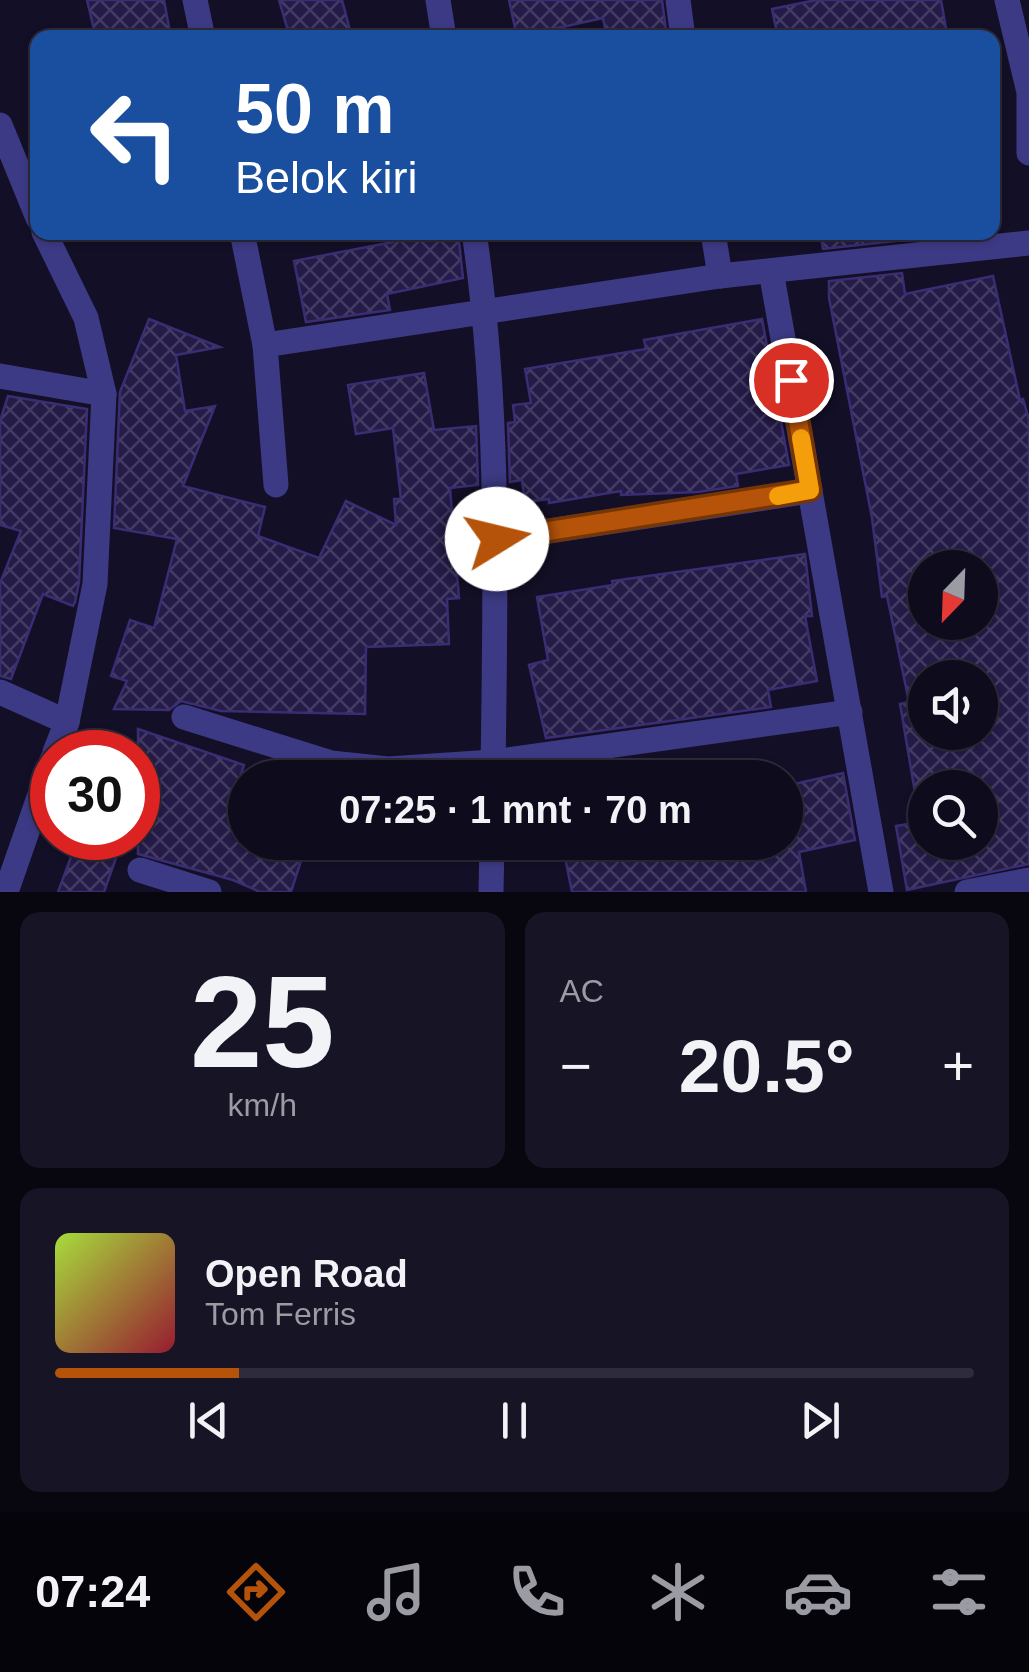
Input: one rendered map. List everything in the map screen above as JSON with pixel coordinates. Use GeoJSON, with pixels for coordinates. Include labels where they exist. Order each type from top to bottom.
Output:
{"type":"FeatureCollection","features":[{"type":"Feature","properties":{"kind":"street"},"geometry":{"type":"LineString","coordinates":[[195,0],[201,30]]}},
{"type":"Feature","properties":{"kind":"street"},"geometry":{"type":"LineString","coordinates":[[438,0],[443,30]]}},
{"type":"Feature","properties":{"kind":"street"},"geometry":{"type":"LineString","coordinates":[[678,0],[683,30]]}},
{"type":"Feature","properties":{"kind":"street"},"geometry":{"type":"LineString","coordinates":[[1007,0],[1028,88]]}},
{"type":"Feature","properties":{"kind":"street"},"geometry":{"type":"LineString","coordinates":[[1029,79],[1029,153]]}},
{"type":"Feature","properties":{"kind":"street"},"geometry":{"type":"LineString","coordinates":[[0,125],[30,198]]}},
{"type":"Feature","properties":{"kind":"street"},"geometry":{"type":"LineString","coordinates":[[48,240],[86,318],[104,394],[95,584],[64,730]]}},
{"type":"Feature","properties":{"kind":"street"},"geometry":{"type":"LineString","coordinates":[[244,240],[265,344],[276,485]]}},
{"type":"Feature","properties":{"kind":"street"},"geometry":{"type":"LineString","coordinates":[[475,240],[486,312],[497,539],[493,760]]}},
{"type":"Feature","properties":{"kind":"street"},"geometry":{"type":"LineString","coordinates":[[714,240],[720,276]]}},
{"type":"Feature","properties":{"kind":"street"},"geometry":{"type":"LineString","coordinates":[[265,344],[720,276],[1029,244]]}},
{"type":"Feature","properties":{"kind":"street"},"geometry":{"type":"LineString","coordinates":[[772,271],[881,892]]}},
{"type":"Feature","properties":{"kind":"street"},"geometry":{"type":"LineString","coordinates":[[0,376],[104,394]]}},
{"type":"Feature","properties":{"kind":"street"},"geometry":{"type":"LineString","coordinates":[[497,539],[810,490]]}},
{"type":"Feature","properties":{"kind":"street"},"geometry":{"type":"LineString","coordinates":[[0,692],[67,722]]}},
{"type":"Feature","properties":{"kind":"street"},"geometry":{"type":"LineString","coordinates":[[555,760],[850,712]]}},
{"type":"Feature","properties":{"kind":"street"},"geometry":{"type":"LineString","coordinates":[[184,717],[321,760]]}},
{"type":"Feature","properties":{"kind":"street"},"geometry":{"type":"LineString","coordinates":[[7,886],[30,822]]}},
{"type":"Feature","properties":{"kind":"street"},"geometry":{"type":"LineString","coordinates":[[491,892],[492,860]]}},
{"type":"Feature","properties":{"kind":"street"},"geometry":{"type":"LineString","coordinates":[[140,870],[209,892]]}},
{"type":"Feature","properties":{"kind":"street"},"geometry":{"type":"LineString","coordinates":[[967,892],[1029,880]]}},
{"type":"Feature","properties":{"kind":"building"},"geometry":{"type":"Polygon","coordinates":[[[87,0],[164,0],[170,30],[94,30],[87,0]]]}},
{"type":"Feature","properties":{"kind":"building"},"geometry":{"type":"Polygon","coordinates":[[[279,0],[342,0],[350,30],[288,30],[279,0]]]}},
{"type":"Feature","properties":{"kind":"building"},"geometry":{"type":"Polygon","coordinates":[[[509,0],[662,0],[666,30],[605,30],[603,18],[549,30],[515,30],[509,0]]]}},
{"type":"Feature","properties":{"kind":"building"},"geometry":{"type":"Polygon","coordinates":[[[816,0],[941,0],[946,30],[776,30],[772,9],[816,0]]]}},
{"type":"Feature","properties":{"kind":"building"},"geometry":{"type":"Polygon","coordinates":[[[459,240],[463,278],[387,294],[390,310],[306,322],[294,261],[393,242],[459,240]]]}},
{"type":"Feature","properties":{"kind":"building"},"geometry":{"type":"Polygon","coordinates":[[[821,240],[896,240],[896,241],[823,249],[821,240]]]}},
{"type":"Feature","properties":{"kind":"building"},"geometry":{"type":"Polygon","coordinates":[[[902,273],[905,294],[993,276],[1020,400],[1023,399],[1029,420],[1029,864],[907,890],[896,826],[908,824],[908,860],[998,860],[998,770],[911,770],[900,704],[908,702],[908,750],[998,750],[998,660],[908,660],[908,697],[887,596],[882,597],[872,518],[829,298],[829,281],[902,273]]]}},
{"type":"Feature","properties":{"kind":"building"},"geometry":{"type":"Polygon","coordinates":[[[149,319],[220,347],[176,355],[185,411],[215,406],[183,486],[265,507],[258,536],[319,558],[346,501],[396,525],[394,499],[401,499],[393,428],[356,434],[348,385],[424,373],[434,430],[476,426],[478,485],[450,488],[459,598],[447,599],[449,644],[366,647],[365,714],[221,711],[181,701],[169,710],[114,709],[127,681],[111,676],[130,620],[154,628],[177,539],[114,528],[120,392],[149,319]]]}},
{"type":"Feature","properties":{"kind":"building"},"geometry":{"type":"Polygon","coordinates":[[[762,319],[789,465],[736,474],[738,486],[698,492],[621,495],[621,491],[549,503],[549,499],[525,502],[522,480],[510,482],[508,423],[515,422],[513,405],[531,403],[525,369],[646,349],[644,340],[762,319]]]}},
{"type":"Feature","properties":{"kind":"building"},"geometry":{"type":"Polygon","coordinates":[[[8,396],[87,409],[75,602],[73,606],[43,594],[11,679],[0,676],[0,583],[21,531],[0,525],[0,421],[8,396]]]}},
{"type":"Feature","properties":{"kind":"building"},"geometry":{"type":"Polygon","coordinates":[[[805,554],[812,616],[805,616],[817,681],[768,690],[771,707],[546,738],[529,665],[548,660],[537,597],[613,585],[612,581],[805,554]]]}},
{"type":"Feature","properties":{"kind":"building"},"geometry":{"type":"Polygon","coordinates":[[[160,736],[229,760],[228,860],[301,860],[291,892],[260,892],[233,880],[160,860],[160,736]]]}},
{"type":"Feature","properties":{"kind":"building"},"geometry":{"type":"Polygon","coordinates":[[[843,773],[855,840],[803,851],[803,782],[843,773]]]}},
{"type":"Feature","properties":{"kind":"building"},"geometry":{"type":"Polygon","coordinates":[[[70,860],[115,860],[104,892],[58,892],[70,860]]]}},
{"type":"Feature","properties":{"kind":"building"},"geometry":{"type":"Polygon","coordinates":[[[566,860],[800,860],[806,892],[572,892],[566,860]]]}},
{"type":"Feature","properties":{"kind":"slow traffic"},"geometry":{"type":"LineString","coordinates":[[778,496],[810,490],[801,438]]}},
{"type":"Feature","properties":{"kind":"route"},"geometry":{"type":"LineString","coordinates":[[497,539],[810,490],[791,380]]}}]}
